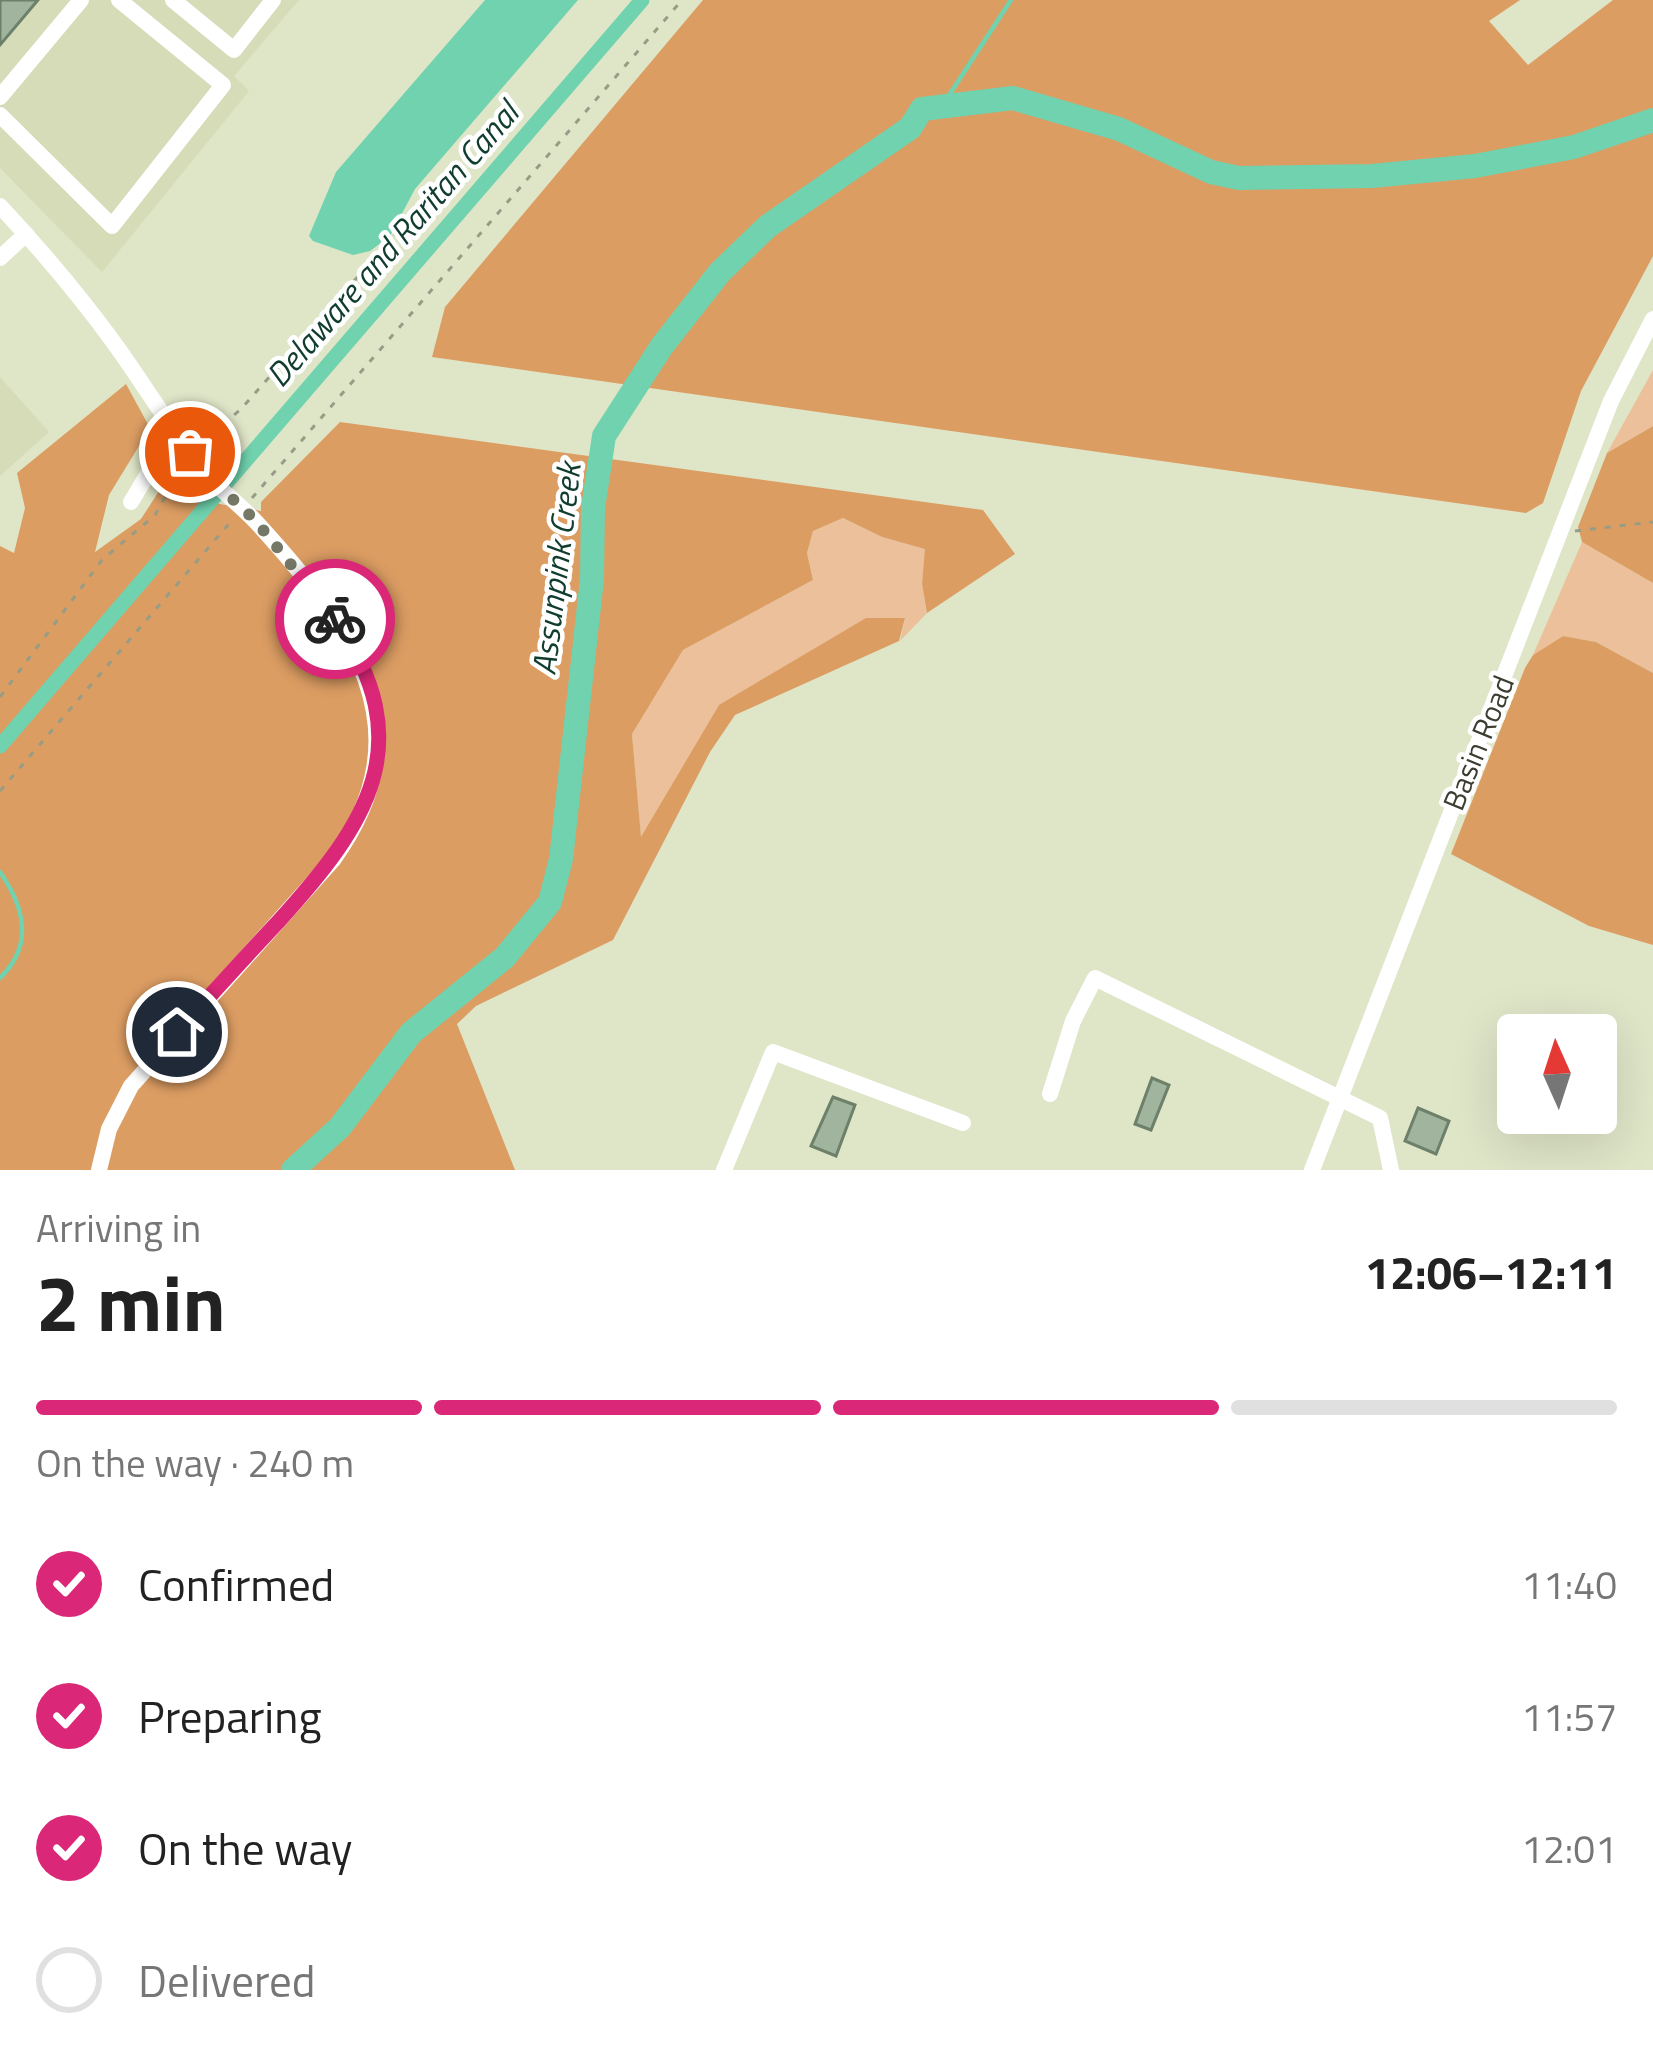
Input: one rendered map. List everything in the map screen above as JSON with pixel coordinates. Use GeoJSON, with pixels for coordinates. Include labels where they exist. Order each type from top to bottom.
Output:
{"type":"FeatureCollection","features":[{"type":"Feature","properties":{"kind":"street"},"geometry":{"type":"LineString","coordinates":[[0,97],[81,0]]}},
{"type":"Feature","properties":{"kind":"street"},"geometry":{"type":"LineString","coordinates":[[0,115],[112,226],[223,85],[119,0]]}},
{"type":"Feature","properties":{"kind":"street"},"geometry":{"type":"LineString","coordinates":[[173,0],[234,50],[273,0]]}},
{"type":"Feature","properties":{"kind":"street"},"geometry":{"type":"LineString","coordinates":[[186,55],[207,28]]}},
{"type":"Feature","properties":{"kind":"street"},"geometry":{"type":"LineString","coordinates":[[0,206],[79,295],[206,474],[324,604],[360,661],[377,719],[376,772],[360,819],[333,860],[131,1086],[109,1129],[99,1170]]}},
{"type":"Feature","properties":{"kind":"street"},"geometry":{"type":"LineString","coordinates":[[0,258],[26,234]]}},
{"type":"Feature","properties":{"kind":"street","name":"Basin Road"},"geometry":{"type":"LineString","coordinates":[[1312,1170],[1611,401],[1653,320]]}},
{"type":"Feature","properties":{"kind":"street"},"geometry":{"type":"LineString","coordinates":[[131,502],[174,430]]}},
{"type":"Feature","properties":{"kind":"street"},"geometry":{"type":"LineString","coordinates":[[1050,1094],[1073,1021],[1095,978],[1384,1124],[1391,1170]]}},
{"type":"Feature","properties":{"kind":"street"},"geometry":{"type":"LineString","coordinates":[[724,1170],[773,1052],[963,1123]]}},
{"type":"Feature","properties":{"kind":"path"},"geometry":{"type":"LineString","coordinates":[[0,791],[235,503],[682,0]]}},
{"type":"Feature","properties":{"kind":"path"},"geometry":{"type":"LineString","coordinates":[[0,697],[102,560],[155,515],[190,452],[241,410],[445,178]]}},
{"type":"Feature","properties":{"kind":"path"},"geometry":{"type":"LineString","coordinates":[[1561,532],[1653,522]]}},
{"type":"Feature","properties":{"kind":"shaded area"},"geometry":{"type":"Polygon","coordinates":[[[0,0],[299,0],[234,76],[249,91],[102,272],[0,168],[0,0]]]}},
{"type":"Feature","properties":{"kind":"shaded area"},"geometry":{"type":"Polygon","coordinates":[[[485,0],[578,0],[415,189],[390,236],[370,251],[353,255],[313,241],[309,236],[336,172],[485,0]]]}},
{"type":"Feature","properties":{"kind":"shaded area"},"geometry":{"type":"Polygon","coordinates":[[[703,0],[1520,0],[1489,21],[1528,65],[1613,0],[1653,0],[1653,256],[1581,391],[1543,503],[1526,513],[432,357],[445,307],[703,0]]]}},
{"type":"Feature","properties":{"kind":"shaded area"},"geometry":{"type":"Polygon","coordinates":[[[1653,370],[1653,426],[1607,453],[1653,370]]]}},
{"type":"Feature","properties":{"kind":"shaded area"},"geometry":{"type":"Polygon","coordinates":[[[0,377],[49,432],[0,476],[0,377]]]}},
{"type":"Feature","properties":{"kind":"shaded area"},"geometry":{"type":"Polygon","coordinates":[[[126,384],[150,428],[109,495],[95,552],[141,519],[170,474],[184,498],[261,511],[261,502],[340,422],[983,510],[1015,554],[927,613],[922,584],[925,549],[882,537],[843,518],[813,531],[807,553],[813,580],[683,650],[632,734],[641,837],[719,705],[866,618],[905,618],[899,641],[735,715],[710,752],[613,940],[476,1006],[457,1024],[515,1170],[0,1170],[0,546],[14,553],[25,508],[17,473],[126,384]]]}},
{"type":"Feature","properties":{"kind":"shaded area"},"geometry":{"type":"Polygon","coordinates":[[[1653,426],[1653,583],[1582,542],[1578,527],[1607,453],[1653,426]]]}},
{"type":"Feature","properties":{"kind":"shaded area"},"geometry":{"type":"Polygon","coordinates":[[[843,518],[882,537],[926,549],[922,584],[927,613],[900,641],[905,618],[719,705],[641,839],[632,734],[683,650],[813,580],[807,553],[813,531],[843,518]]]}},
{"type":"Feature","properties":{"kind":"shaded area"},"geometry":{"type":"Polygon","coordinates":[[[1582,542],[1653,583],[1653,673],[1596,642],[1563,636],[1533,655],[1582,542]]]}},
{"type":"Feature","properties":{"kind":"shaded area"},"geometry":{"type":"Polygon","coordinates":[[[1563,636],[1596,642],[1653,673],[1653,945],[1589,926],[1451,854],[1525,668],[1533,655],[1563,636]]]}},
{"type":"Feature","properties":{"kind":"building"},"geometry":{"type":"Polygon","coordinates":[[[0,0],[38,0],[0,45],[0,0]]]}},
{"type":"Feature","properties":{"kind":"building"},"geometry":{"type":"Polygon","coordinates":[[[1152,1078],[1169,1085],[1151,1130],[1135,1124],[1152,1078]]]}},
{"type":"Feature","properties":{"kind":"building"},"geometry":{"type":"Polygon","coordinates":[[[833,1097],[855,1105],[836,1156],[811,1146],[833,1097]]]}},
{"type":"Feature","properties":{"kind":"building"},"geometry":{"type":"Polygon","coordinates":[[[1418,1108],[1449,1121],[1436,1154],[1405,1141],[1418,1108]]]}},
{"type":"Feature","properties":{"kind":"waterway","name":"Delaware and Raritan Canal"},"geometry":{"type":"LineString","coordinates":[[0,746],[642,0]]}},
{"type":"Feature","properties":{"kind":"waterway"},"geometry":{"type":"LineString","coordinates":[[942,106],[1011,0]]}},
{"type":"Feature","properties":{"kind":"waterway","name":"Assunpink Creek"},"geometry":{"type":"LineString","coordinates":[[293,1170],[340,1127],[411,1033],[505,957],[550,902],[561,859],[592,579],[593,508],[604,436],[662,346],[720,272],[768,226],[910,128],[922,109],[1013,98],[1119,129],[1211,172],[1239,178],[1372,176],[1475,166],[1574,147],[1653,120]]}},
{"type":"Feature","properties":{"kind":"waterway"},"geometry":{"type":"LineString","coordinates":[[0,872],[15,899],[22,926],[18,953],[0,978]]}},
{"type":"Feature","properties":{"kind":"way so far"},"geometry":{"type":"LineString","coordinates":[[190,452],[206,474],[255,520],[335,619]]}},
{"type":"Feature","properties":{"kind":"route"},"geometry":{"type":"LineString","coordinates":[[177,1032],[333,860],[367,803],[376,772],[377,719],[367,675],[335,619]]}}]}
